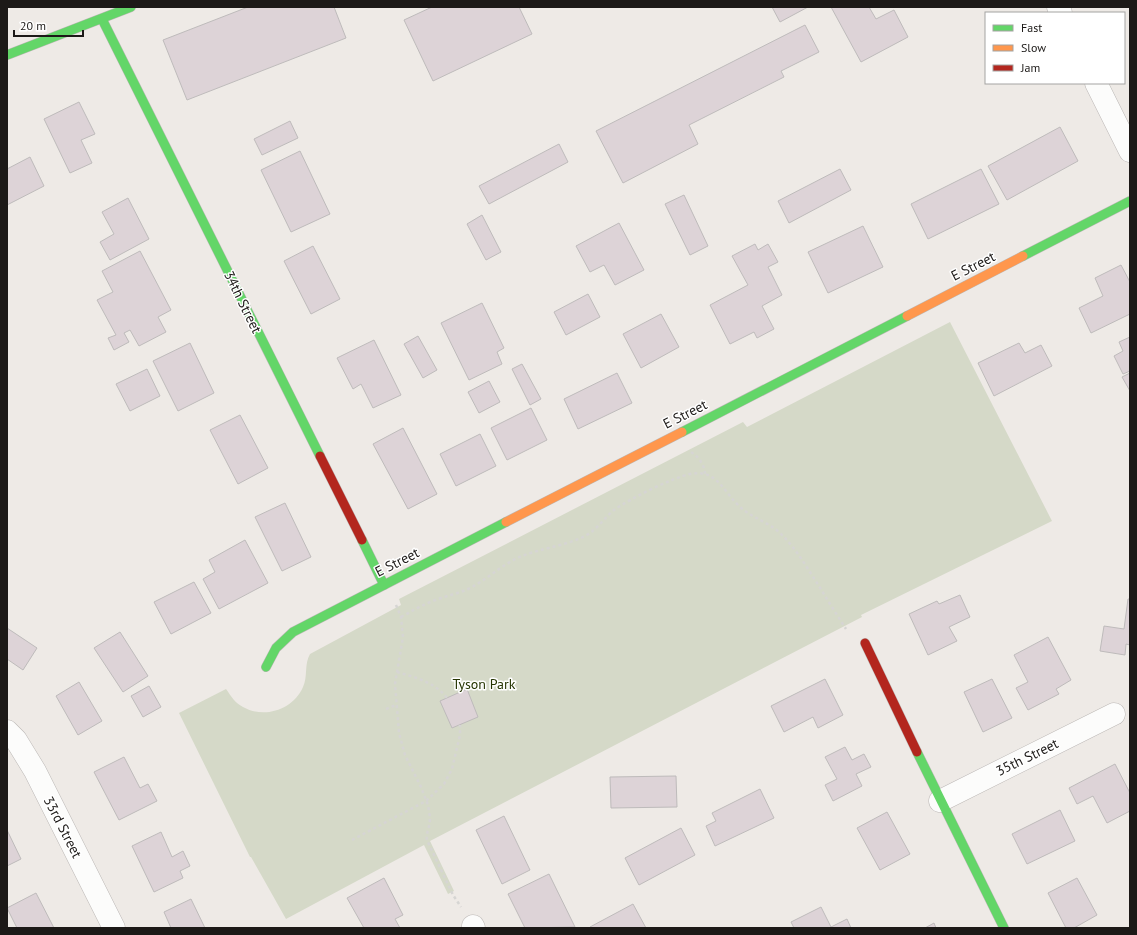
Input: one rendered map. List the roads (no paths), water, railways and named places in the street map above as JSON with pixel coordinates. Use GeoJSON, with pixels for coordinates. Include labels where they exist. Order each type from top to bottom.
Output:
{"type":"FeatureCollection","features":[{"type":"Feature","properties":{"kind":"street"},"geometry":{"type":"LineString","coordinates":[[7,55],[131,7]]}},
{"type":"Feature","properties":{"kind":"street","name":"34th Street"},"geometry":{"type":"LineString","coordinates":[[102,18],[384,585]]}},
{"type":"Feature","properties":{"kind":"street"},"geometry":{"type":"LineString","coordinates":[[1096,84],[1130,151]]}},
{"type":"Feature","properties":{"kind":"street","name":"E Street"},"geometry":{"type":"LineString","coordinates":[[266,667],[276,648],[293,632],[1130,201]]}},
{"type":"Feature","properties":{"kind":"street"},"geometry":{"type":"LineString","coordinates":[[865,643],[940,801],[1004,928]]}},
{"type":"Feature","properties":{"kind":"street","name":"35th Street"},"geometry":{"type":"LineString","coordinates":[[940,801],[1114,714]]}},
{"type":"Feature","properties":{"kind":"street","name":"33rd Street"},"geometry":{"type":"LineString","coordinates":[[7,731],[16,740],[35,771],[114,928]]}},
{"type":"Feature","properties":{"kind":"park label","name":"Tyson Park"},"geometry":{"type":"Point","coordinates":[484,684]}}]}
